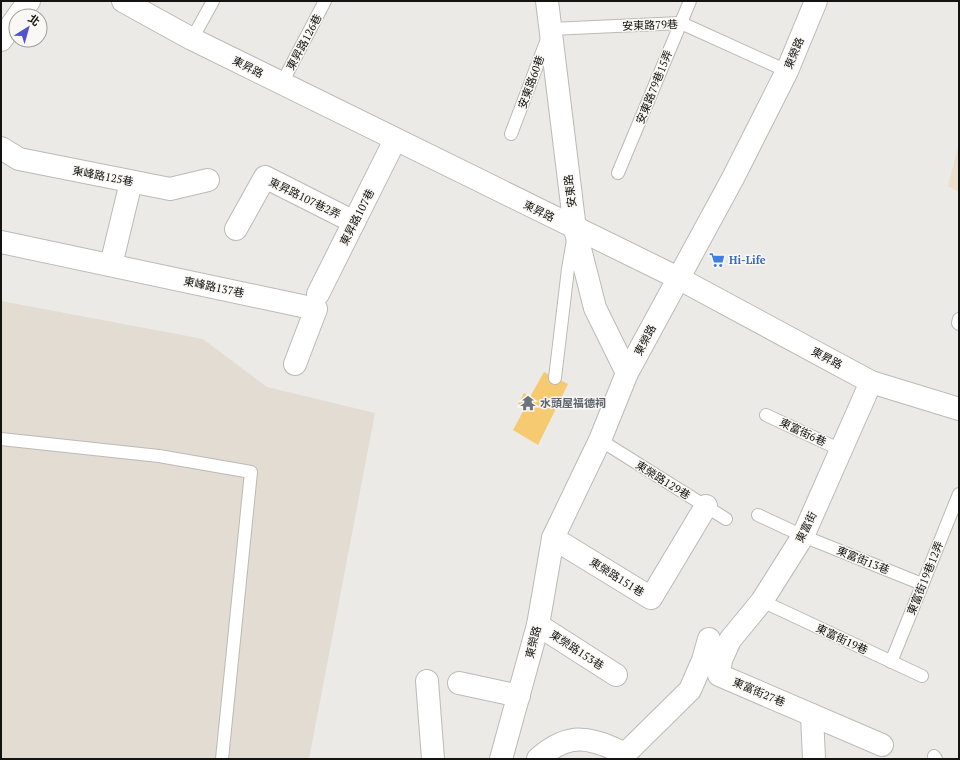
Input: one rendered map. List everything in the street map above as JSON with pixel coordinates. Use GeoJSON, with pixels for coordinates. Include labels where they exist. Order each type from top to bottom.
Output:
{"type":"FeatureCollection","features":[{"type":"Feature","properties":{"kind":"street","name":"東昇路"},"geometry":{"type":"LineString","coordinates":[[123,1],[192,39],[575,229],[678,278],[871,382],[959,409]]}},
{"type":"Feature","properties":{"kind":"street","name":"安東路"},"geometry":{"type":"LineString","coordinates":[[547,1],[575,229],[595,308],[627,373]]}},
{"type":"Feature","properties":{"kind":"street","name":"東榮路"},"geometry":{"type":"LineString","coordinates":[[501,759],[538,625],[553,538],[600,440],[627,373],[732,178],[787,71],[816,1]]}},
{"type":"Feature","properties":{"kind":"street"},"geometry":{"type":"LineString","coordinates":[[1,40],[8,30]]}},
{"type":"Feature","properties":{"kind":"street","name":"東昇路107巷"},"geometry":{"type":"LineString","coordinates":[[295,364],[317,301],[395,140]]}},
{"type":"Feature","properties":{"kind":"street","name":"東峰路125巷"},"geometry":{"type":"LineString","coordinates":[[1,148],[19,160],[170,189],[208,180]]}},
{"type":"Feature","properties":{"kind":"street","name":"東昇路107巷2弄"},"geometry":{"type":"LineString","coordinates":[[236,229],[265,177],[354,222]]}},
{"type":"Feature","properties":{"kind":"street"},"geometry":{"type":"LineString","coordinates":[[111,265],[131,182]]}},
{"type":"Feature","properties":{"kind":"street","name":"東峰路137巷"},"geometry":{"type":"LineString","coordinates":[[1,242],[111,265],[317,301]]}},
{"type":"Feature","properties":{"kind":"street","name":"東富街"},"geometry":{"type":"LineString","coordinates":[[721,660],[730,640],[762,601],[803,536],[871,382]]}},
{"type":"Feature","properties":{"kind":"street","name":"東榮路151巷"},"geometry":{"type":"LineString","coordinates":[[553,538],[651,598],[706,506]]}},
{"type":"Feature","properties":{"kind":"street","name":"東榮路153巷"},"geometry":{"type":"LineString","coordinates":[[538,625],[616,675]]}},
{"type":"Feature","properties":{"kind":"street"},"geometry":{"type":"LineString","coordinates":[[538,759],[548,750],[575,738],[600,742],[624,757],[690,690],[703,660],[709,639]]}},
{"type":"Feature","properties":{"kind":"street","name":"東富街27巷"},"geometry":{"type":"LineString","coordinates":[[721,660],[719,675],[882,745]]}},
{"type":"Feature","properties":{"kind":"street"},"geometry":{"type":"LineString","coordinates":[[427,681],[432,759]]}},
{"type":"Feature","properties":{"kind":"street"},"geometry":{"type":"LineString","coordinates":[[459,683],[519,696]]}},
{"type":"Feature","properties":{"kind":"street"},"geometry":{"type":"LineString","coordinates":[[812,715],[814,759]]}},
{"type":"Feature","properties":{"kind":"lane"},"geometry":{"type":"LineString","coordinates":[[192,39],[213,1]]}},
{"type":"Feature","properties":{"kind":"lane","name":"東昇路126巷"},"geometry":{"type":"LineString","coordinates":[[282,83],[325,1]]}},
{"type":"Feature","properties":{"kind":"lane","name":"安東路79巷15弄"},"geometry":{"type":"LineString","coordinates":[[618,173],[690,1]]}},
{"type":"Feature","properties":{"kind":"lane","name":"安東路79巷"},"geometry":{"type":"LineString","coordinates":[[551,29],[681,23],[787,71]]}},
{"type":"Feature","properties":{"kind":"lane","name":"安東路60巷"},"geometry":{"type":"LineString","coordinates":[[511,134],[551,29]]}},
{"type":"Feature","properties":{"kind":"lane"},"geometry":{"type":"LineString","coordinates":[[555,378],[568,269],[575,229]]}},
{"type":"Feature","properties":{"kind":"lane"},"geometry":{"type":"LineString","coordinates":[[959,319],[959,324]]}},
{"type":"Feature","properties":{"kind":"lane","name":"東富街6巷"},"geometry":{"type":"LineString","coordinates":[[766,415],[841,450]]}},
{"type":"Feature","properties":{"kind":"lane"},"geometry":{"type":"LineString","coordinates":[[1,439],[159,456],[251,472],[222,759]]}},
{"type":"Feature","properties":{"kind":"lane","name":"東榮路129巷"},"geometry":{"type":"LineString","coordinates":[[600,440],[726,519]]}},
{"type":"Feature","properties":{"kind":"lane","name":"東富街19巷12弄"},"geometry":{"type":"LineString","coordinates":[[891,662],[959,494]]}},
{"type":"Feature","properties":{"kind":"lane","name":"東富街13巷"},"geometry":{"type":"LineString","coordinates":[[758,515],[803,536],[922,584]]}},
{"type":"Feature","properties":{"kind":"lane","name":"東富街19巷"},"geometry":{"type":"LineString","coordinates":[[762,601],[922,676]]}},
{"type":"Feature","properties":{"kind":"shaded area"},"geometry":{"type":"Polygon","coordinates":[[[959,143],[959,192],[948,186],[959,143]]]}},
{"type":"Feature","properties":{"kind":"shaded area"},"geometry":{"type":"Polygon","coordinates":[[[1,301],[203,339],[267,387],[375,413],[309,759],[1,759],[1,301]]]}},
{"type":"Feature","properties":{"kind":"building"},"geometry":{"type":"Polygon","coordinates":[[[544,372],[568,384],[538,445],[513,430],[525,408],[518,404],[524,393],[530,397],[544,372]]]}},
{"type":"Feature","properties":{"kind":"place","name":"Hi-Life"},"geometry":{"type":"Point","coordinates":[717,260]}},
{"type":"Feature","properties":{"kind":"place","name":"水頭屋福德祠"},"geometry":{"type":"Point","coordinates":[528,403]}}]}
